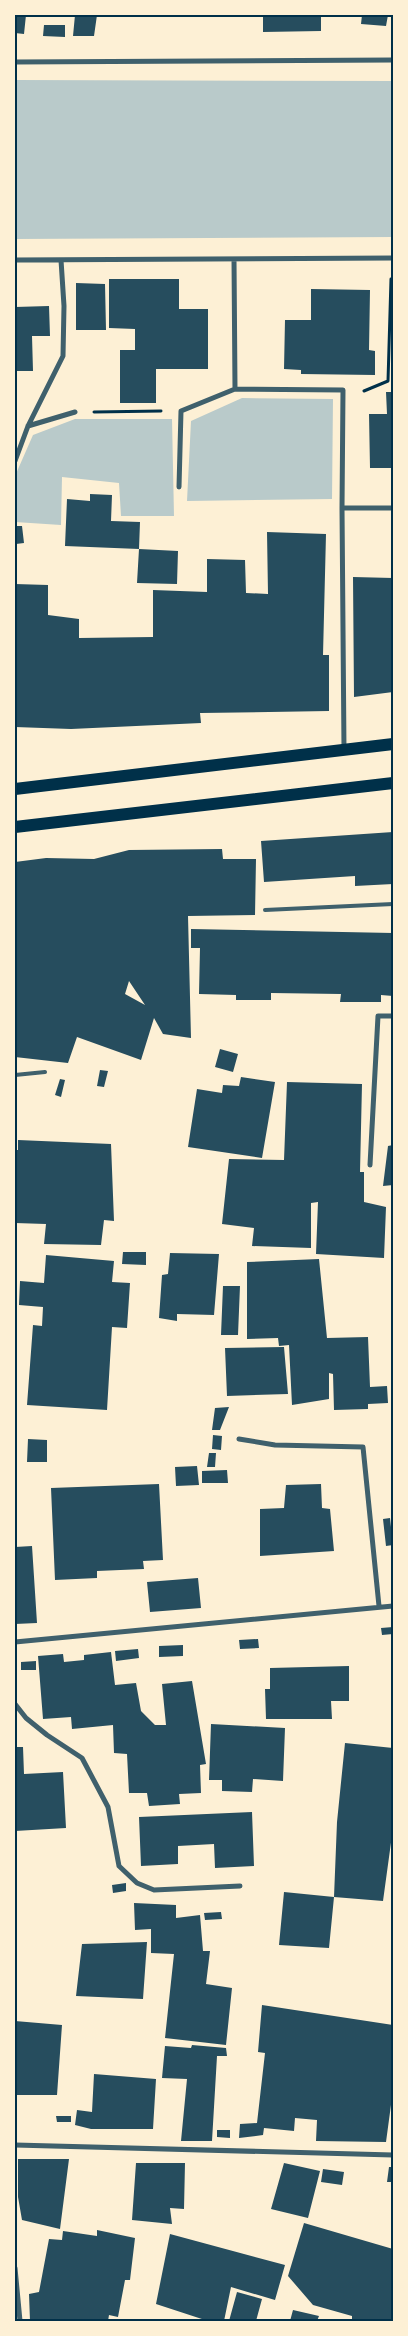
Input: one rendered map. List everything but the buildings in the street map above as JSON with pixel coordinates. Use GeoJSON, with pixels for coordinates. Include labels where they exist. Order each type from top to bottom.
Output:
{"type":"FeatureCollection","features":[{"type":"Feature","properties":{"kind":"main road"},"geometry":{"type":"LineString","coordinates":[[15,789],[393,744]]}},
{"type":"Feature","properties":{"kind":"main road"},"geometry":{"type":"LineString","coordinates":[[15,827],[393,782]]}},
{"type":"Feature","properties":{"kind":"street"},"geometry":{"type":"LineString","coordinates":[[15,62],[393,60]]}},
{"type":"Feature","properties":{"kind":"street"},"geometry":{"type":"LineString","coordinates":[[234,258],[235,389]]}},
{"type":"Feature","properties":{"kind":"street"},"geometry":{"type":"LineString","coordinates":[[15,260],[393,258]]}},
{"type":"Feature","properties":{"kind":"street"},"geometry":{"type":"LineString","coordinates":[[15,461],[28,426],[63,356],[64,306],[61,260]]}},
{"type":"Feature","properties":{"kind":"street"},"geometry":{"type":"LineString","coordinates":[[179,487],[181,411],[235,389],[343,390],[344,749]]}},
{"type":"Feature","properties":{"kind":"street"},"geometry":{"type":"LineString","coordinates":[[28,426],[76,412]]}},
{"type":"Feature","properties":{"kind":"street"},"geometry":{"type":"LineString","coordinates":[[342,508],[393,508]]}},
{"type":"Feature","properties":{"kind":"street"},"geometry":{"type":"LineString","coordinates":[[370,1165],[378,1016],[393,1016]]}},
{"type":"Feature","properties":{"kind":"street"},"geometry":{"type":"LineString","coordinates":[[239,1439],[275,1445],[363,1447],[379,1606]]}},
{"type":"Feature","properties":{"kind":"street"},"geometry":{"type":"LineString","coordinates":[[15,1642],[393,1606]]}},
{"type":"Feature","properties":{"kind":"street"},"geometry":{"type":"LineString","coordinates":[[15,1704],[26,1718],[47,1735],[82,1758],[108,1807],[119,1866],[137,1883],[154,1890],[240,1886]]}},
{"type":"Feature","properties":{"kind":"street"},"geometry":{"type":"LineString","coordinates":[[15,2145],[393,2154]]}},
{"type":"Feature","properties":{"kind":"street"},"geometry":{"type":"LineString","coordinates":[[15,2268],[20,2321]]}},
{"type":"Feature","properties":{"kind":"lane"},"geometry":{"type":"LineString","coordinates":[[265,910],[393,904]]}},
{"type":"Feature","properties":{"kind":"lane"},"geometry":{"type":"LineString","coordinates":[[15,1075],[45,1072]]}},
{"type":"Feature","properties":{"kind":"path"},"geometry":{"type":"LineString","coordinates":[[342,399],[388,381],[391,279]]}},
{"type":"Feature","properties":{"kind":"path"},"geometry":{"type":"LineString","coordinates":[[76,412],[181,411]]}},
{"type":"Feature","properties":{"kind":"shaded area"},"geometry":{"type":"Polygon","coordinates":[[[15,80],[393,81],[393,237],[15,239],[15,80]]]}},
{"type":"Feature","properties":{"kind":"shaded area"},"geometry":{"type":"Polygon","coordinates":[[[242,398],[333,399],[332,499],[187,501],[191,421],[242,398]]]}},
{"type":"Feature","properties":{"kind":"shaded area"},"geometry":{"type":"Polygon","coordinates":[[[75,419],[172,419],[174,516],[121,516],[119,483],[62,477],[61,525],[15,522],[15,476],[33,435],[75,419]]]}}]}
